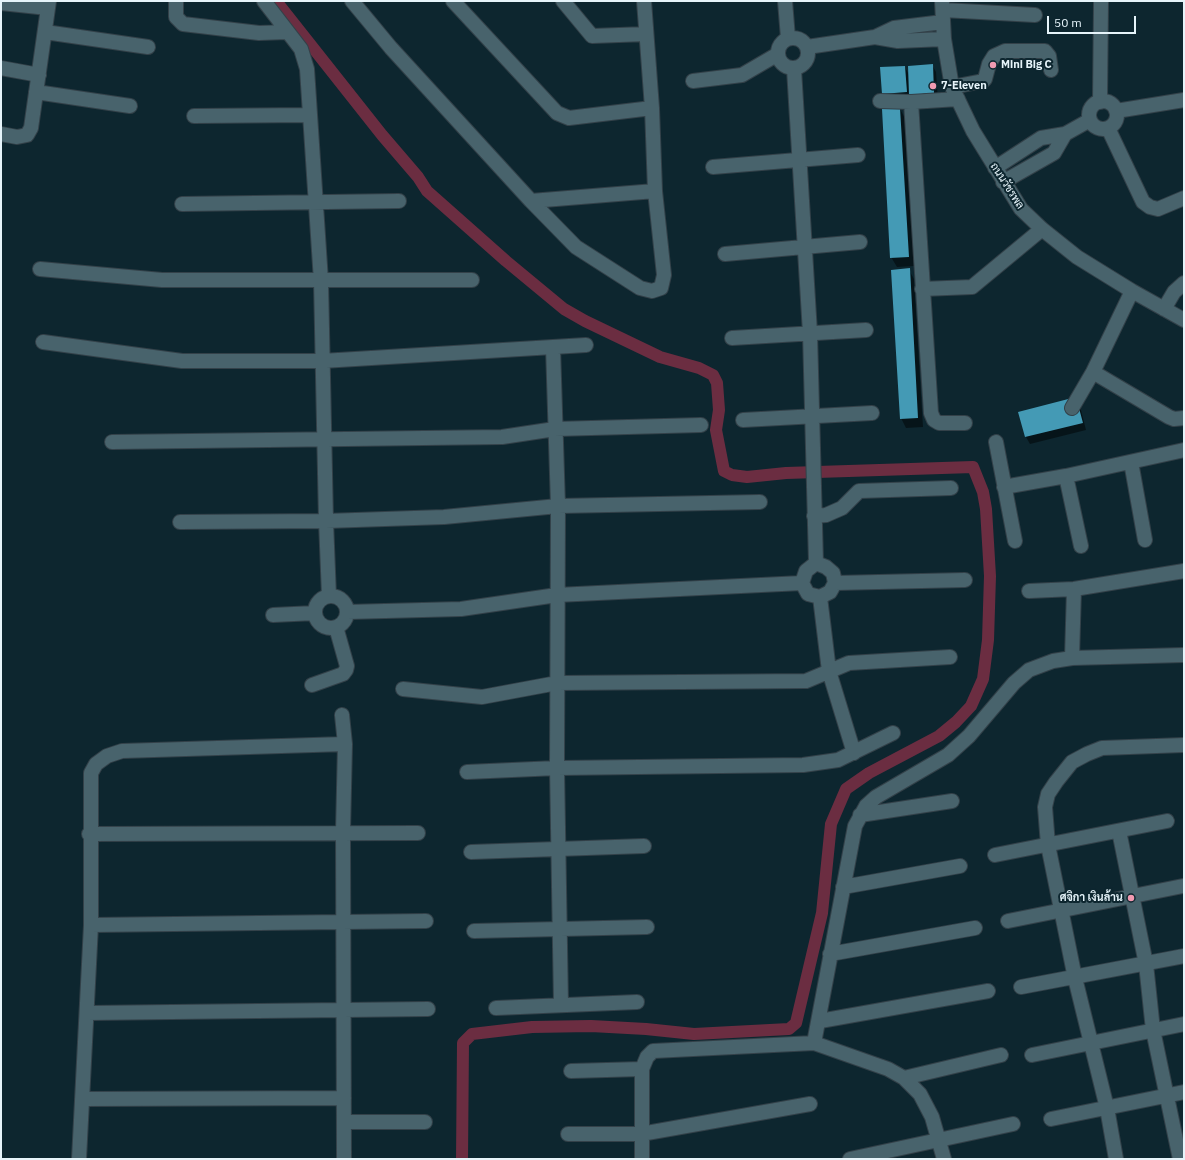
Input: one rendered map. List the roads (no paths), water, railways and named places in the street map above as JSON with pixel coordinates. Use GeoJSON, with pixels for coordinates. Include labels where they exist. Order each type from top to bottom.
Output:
{"type":"FeatureCollection","features":[{"type":"Feature","properties":{"kind":"street"},"geometry":{"type":"LineString","coordinates":[[176,1],[176,16],[183,24],[259,33],[287,32]]}},
{"type":"Feature","properties":{"kind":"street"},"geometry":{"type":"LineString","coordinates":[[264,1],[301,49],[305,59],[321,281],[329,596]]}},
{"type":"Feature","properties":{"kind":"street"},"geometry":{"type":"LineString","coordinates":[[352,1],[391,48],[531,201],[576,247],[640,288],[652,291],[661,288],[664,275],[655,191],[652,108],[644,1]]}},
{"type":"Feature","properties":{"kind":"street"},"geometry":{"type":"LineString","coordinates":[[453,1],[557,113],[569,118],[575,118],[652,108]]}},
{"type":"Feature","properties":{"kind":"street"},"geometry":{"type":"LineString","coordinates":[[563,1],[592,36],[646,34]]}},
{"type":"Feature","properties":{"kind":"street"},"geometry":{"type":"LineString","coordinates":[[785,1],[788,38]]}},
{"type":"Feature","properties":{"kind":"street"},"geometry":{"type":"LineString","coordinates":[[1100,102],[1102,1]]}},
{"type":"Feature","properties":{"kind":"street"},"geometry":{"type":"LineString","coordinates":[[1,4],[48,5],[46,32],[31,128],[28,135],[18,137],[1,134]]}},
{"type":"Feature","properties":{"kind":"street"},"geometry":{"type":"LineString","coordinates":[[806,47],[875,36],[942,11],[1035,15]]}},
{"type":"Feature","properties":{"kind":"street","name":"ถนนวัชรพล"},"geometry":{"type":"LineString","coordinates":[[942,11],[944,39],[955,93],[973,131],[1021,209],[1042,229],[1077,258],[1184,320]]}},
{"type":"Feature","properties":{"kind":"street"},"geometry":{"type":"LineString","coordinates":[[46,32],[148,47]]}},
{"type":"Feature","properties":{"kind":"street"},"geometry":{"type":"LineString","coordinates":[[875,36],[898,41],[944,39]]}},
{"type":"Feature","properties":{"kind":"street"},"geometry":{"type":"LineString","coordinates":[[788,38],[801,39],[806,47],[808,56],[804,64],[794,69],[784,65],[778,54],[782,41],[788,38]]}},
{"type":"Feature","properties":{"kind":"street"},"geometry":{"type":"LineString","coordinates":[[880,101],[910,102],[955,93],[983,81],[985,79],[989,64],[994,56],[1004,51],[1045,51],[1049,56],[1051,70]]}},
{"type":"Feature","properties":{"kind":"street"},"geometry":{"type":"LineString","coordinates":[[693,81],[742,75],[778,54]]}},
{"type":"Feature","properties":{"kind":"street"},"geometry":{"type":"LineString","coordinates":[[1,68],[39,75]]}},
{"type":"Feature","properties":{"kind":"street"},"geometry":{"type":"LineString","coordinates":[[794,69],[806,247],[810,333],[816,563]]}},
{"type":"Feature","properties":{"kind":"street"},"geometry":{"type":"LineString","coordinates":[[36,92],[130,106]]}},
{"type":"Feature","properties":{"kind":"street"},"geometry":{"type":"LineString","coordinates":[[1116,111],[1184,100]]}},
{"type":"Feature","properties":{"kind":"street"},"geometry":{"type":"LineString","coordinates":[[910,102],[931,413],[934,420],[938,423],[965,423]]}},
{"type":"Feature","properties":{"kind":"street"},"geometry":{"type":"LineString","coordinates":[[1100,102],[1108,103],[1116,111],[1116,120],[1108,128],[1095,127],[1090,120],[1091,109],[1100,102]]}},
{"type":"Feature","properties":{"kind":"street"},"geometry":{"type":"LineString","coordinates":[[194,116],[309,115]]}},
{"type":"Feature","properties":{"kind":"street"},"geometry":{"type":"LineString","coordinates":[[995,168],[1041,138],[1065,134],[1090,120]]}},
{"type":"Feature","properties":{"kind":"street"},"geometry":{"type":"LineString","coordinates":[[1108,128],[1143,202],[1150,207],[1158,209],[1184,198]]}},
{"type":"Feature","properties":{"kind":"street"},"geometry":{"type":"LineString","coordinates":[[1003,182],[1054,153],[1065,134]]}},
{"type":"Feature","properties":{"kind":"street"},"geometry":{"type":"LineString","coordinates":[[713,166],[858,155]]}},
{"type":"Feature","properties":{"kind":"street"},"geometry":{"type":"LineString","coordinates":[[531,201],[655,191]]}},
{"type":"Feature","properties":{"kind":"street"},"geometry":{"type":"LineString","coordinates":[[182,204],[399,201]]}},
{"type":"Feature","properties":{"kind":"street"},"geometry":{"type":"LineString","coordinates":[[922,289],[972,287],[1042,229]]}},
{"type":"Feature","properties":{"kind":"street"},"geometry":{"type":"LineString","coordinates":[[725,254],[860,242]]}},
{"type":"Feature","properties":{"kind":"street"},"geometry":{"type":"LineString","coordinates":[[40,269],[162,280],[472,280]]}},
{"type":"Feature","properties":{"kind":"street"},"geometry":{"type":"LineString","coordinates":[[1164,309],[1174,292],[1184,283]]}},
{"type":"Feature","properties":{"kind":"street"},"geometry":{"type":"LineString","coordinates":[[1072,408],[1093,372],[1132,291]]}},
{"type":"Feature","properties":{"kind":"street"},"geometry":{"type":"LineString","coordinates":[[732,338],[866,330]]}},
{"type":"Feature","properties":{"kind":"street"},"geometry":{"type":"LineString","coordinates":[[43,342],[182,361],[322,361],[586,345]]}},
{"type":"Feature","properties":{"kind":"street"},"geometry":{"type":"LineString","coordinates":[[553,347],[558,506],[557,768],[561,1005]]}},
{"type":"Feature","properties":{"kind":"street"},"geometry":{"type":"LineString","coordinates":[[1093,372],[1168,417],[1174,419],[1184,418]]}},
{"type":"Feature","properties":{"kind":"street"},"geometry":{"type":"LineString","coordinates":[[743,420],[872,413]]}},
{"type":"Feature","properties":{"kind":"street"},"geometry":{"type":"LineString","coordinates":[[112,442],[502,437],[555,428],[701,425]]}},
{"type":"Feature","properties":{"kind":"street"},"geometry":{"type":"LineString","coordinates":[[996,442],[1015,541]]}},
{"type":"Feature","properties":{"kind":"street"},"geometry":{"type":"LineString","coordinates":[[1004,487],[1066,476],[1184,450]]}},
{"type":"Feature","properties":{"kind":"street"},"geometry":{"type":"LineString","coordinates":[[1131,462],[1145,540]]}},
{"type":"Feature","properties":{"kind":"street"},"geometry":{"type":"LineString","coordinates":[[1066,476],[1081,546]]}},
{"type":"Feature","properties":{"kind":"street"},"geometry":{"type":"LineString","coordinates":[[814,516],[826,515],[842,508],[860,491],[951,488]]}},
{"type":"Feature","properties":{"kind":"street"},"geometry":{"type":"LineString","coordinates":[[180,522],[326,521],[444,518],[558,506],[760,502]]}},
{"type":"Feature","properties":{"kind":"street"},"geometry":{"type":"LineString","coordinates":[[816,563],[826,567],[833,573],[834,583],[830,592],[820,597],[808,594],[802,583],[806,571],[816,563]]}},
{"type":"Feature","properties":{"kind":"street"},"geometry":{"type":"LineString","coordinates":[[1029,591],[1074,589],[1184,571]]}},
{"type":"Feature","properties":{"kind":"street"},"geometry":{"type":"LineString","coordinates":[[834,583],[965,580]]}},
{"type":"Feature","properties":{"kind":"street"},"geometry":{"type":"LineString","coordinates":[[347,612],[461,609],[557,595],[802,583]]}},
{"type":"Feature","properties":{"kind":"street"},"geometry":{"type":"LineString","coordinates":[[1072,658],[1074,589]]}},
{"type":"Feature","properties":{"kind":"street"},"geometry":{"type":"LineString","coordinates":[[329,596],[342,600],[347,612],[344,621],[336,627],[322,625],[318,622],[315,613],[318,601],[329,596]]}},
{"type":"Feature","properties":{"kind":"street"},"geometry":{"type":"LineString","coordinates":[[820,597],[829,671],[854,753]]}},
{"type":"Feature","properties":{"kind":"street"},"geometry":{"type":"LineString","coordinates":[[273,615],[315,613]]}},
{"type":"Feature","properties":{"kind":"street"},"geometry":{"type":"LineString","coordinates":[[312,685],[343,674],[346,670],[347,666],[336,627]]}},
{"type":"Feature","properties":{"kind":"street"},"geometry":{"type":"LineString","coordinates":[[814,1043],[820,1021],[830,954],[855,826],[860,815],[876,796],[948,755],[969,736],[1014,683],[1029,670],[1053,661],[1072,658],[1184,655]]}},
{"type":"Feature","properties":{"kind":"street"},"geometry":{"type":"LineString","coordinates":[[403,689],[482,697],[557,683],[806,681],[849,663],[950,657]]}},
{"type":"Feature","properties":{"kind":"street"},"geometry":{"type":"LineString","coordinates":[[342,715],[345,744],[343,832],[344,1159]]}},
{"type":"Feature","properties":{"kind":"street"},"geometry":{"type":"LineString","coordinates":[[467,772],[557,768],[803,765],[824,763],[854,753],[893,734]]}},
{"type":"Feature","properties":{"kind":"street"},"geometry":{"type":"LineString","coordinates":[[79,1159],[91,925],[89,834],[91,773],[96,764],[108,756],[136,751],[345,744]]}},
{"type":"Feature","properties":{"kind":"street"},"geometry":{"type":"LineString","coordinates":[[1116,1159],[1107,1108],[1075,978],[1048,845],[1045,807],[1048,794],[1072,762],[1102,748],[1184,745]]}},
{"type":"Feature","properties":{"kind":"street"},"geometry":{"type":"LineString","coordinates":[[860,815],[952,801]]}},
{"type":"Feature","properties":{"kind":"street"},"geometry":{"type":"LineString","coordinates":[[995,855],[1167,821]]}},
{"type":"Feature","properties":{"kind":"street"},"geometry":{"type":"LineString","coordinates":[[1119,831],[1146,964],[1153,1030],[1180,1159]]}},
{"type":"Feature","properties":{"kind":"street"},"geometry":{"type":"LineString","coordinates":[[89,834],[343,832],[418,833]]}},
{"type":"Feature","properties":{"kind":"street"},"geometry":{"type":"LineString","coordinates":[[471,852],[644,846]]}},
{"type":"Feature","properties":{"kind":"street"},"geometry":{"type":"LineString","coordinates":[[843,887],[960,866]]}},
{"type":"Feature","properties":{"kind":"street"},"geometry":{"type":"LineString","coordinates":[[1008,921],[1182,886]]}},
{"type":"Feature","properties":{"kind":"street"},"geometry":{"type":"LineString","coordinates":[[91,925],[343,920],[426,921]]}},
{"type":"Feature","properties":{"kind":"street"},"geometry":{"type":"LineString","coordinates":[[474,931],[647,927]]}},
{"type":"Feature","properties":{"kind":"street"},"geometry":{"type":"LineString","coordinates":[[830,954],[975,928]]}},
{"type":"Feature","properties":{"kind":"street"},"geometry":{"type":"LineString","coordinates":[[1021,987],[1075,978],[1184,956]]}},
{"type":"Feature","properties":{"kind":"street"},"geometry":{"type":"LineString","coordinates":[[820,1021],[988,990]]}},
{"type":"Feature","properties":{"kind":"street"},"geometry":{"type":"LineString","coordinates":[[496,1008],[637,1002]]}},
{"type":"Feature","properties":{"kind":"street"},"geometry":{"type":"LineString","coordinates":[[87,1013],[428,1009]]}},
{"type":"Feature","properties":{"kind":"street"},"geometry":{"type":"LineString","coordinates":[[1032,1055],[1184,1024]]}},
{"type":"Feature","properties":{"kind":"street"},"geometry":{"type":"LineString","coordinates":[[642,1159],[642,1069],[647,1058],[653,1051],[663,1049],[814,1043],[888,1070],[904,1078],[920,1094],[932,1117],[944,1159]]}},
{"type":"Feature","properties":{"kind":"street"},"geometry":{"type":"LineString","coordinates":[[904,1078],[1001,1055]]}},
{"type":"Feature","properties":{"kind":"street"},"geometry":{"type":"LineString","coordinates":[[571,1071],[642,1069]]}},
{"type":"Feature","properties":{"kind":"street"},"geometry":{"type":"LineString","coordinates":[[1050,1119],[1184,1092]]}},
{"type":"Feature","properties":{"kind":"street"},"geometry":{"type":"LineString","coordinates":[[82,1099],[344,1098]]}},
{"type":"Feature","properties":{"kind":"street"},"geometry":{"type":"LineString","coordinates":[[568,1134],[641,1134],[810,1104]]}},
{"type":"Feature","properties":{"kind":"street"},"geometry":{"type":"LineString","coordinates":[[344,1122],[425,1122]]}},
{"type":"Feature","properties":{"kind":"street"},"geometry":{"type":"LineString","coordinates":[[850,1159],[940,1141],[1013,1124]]}},
{"type":"Feature","properties":{"kind":"waterway"},"geometry":{"type":"LineString","coordinates":[[276,1],[382,135],[418,177],[427,191],[506,261],[564,309],[585,321],[660,357],[699,368],[713,375],[717,383],[719,410],[716,430],[724,471],[732,475],[747,477],[786,473],[973,467],[983,492],[986,509],[990,576],[988,640],[983,679],[971,706],[956,722],[939,736],[869,773],[846,789],[831,824],[822,913],[796,1023],[789,1029],[694,1034],[646,1029],[591,1026],[532,1027],[472,1034],[463,1043],[462,1159]]}},
{"type":"Feature","properties":{"kind":"place","name":"Mini Big C"},"geometry":{"type":"Point","coordinates":[993,65]}},
{"type":"Feature","properties":{"kind":"place","name":"7-Eleven"},"geometry":{"type":"Point","coordinates":[933,86]}},
{"type":"Feature","properties":{"kind":"place","name":"ศจิกา เงินล้าน"},"geometry":{"type":"Point","coordinates":[1131,898]}}]}
